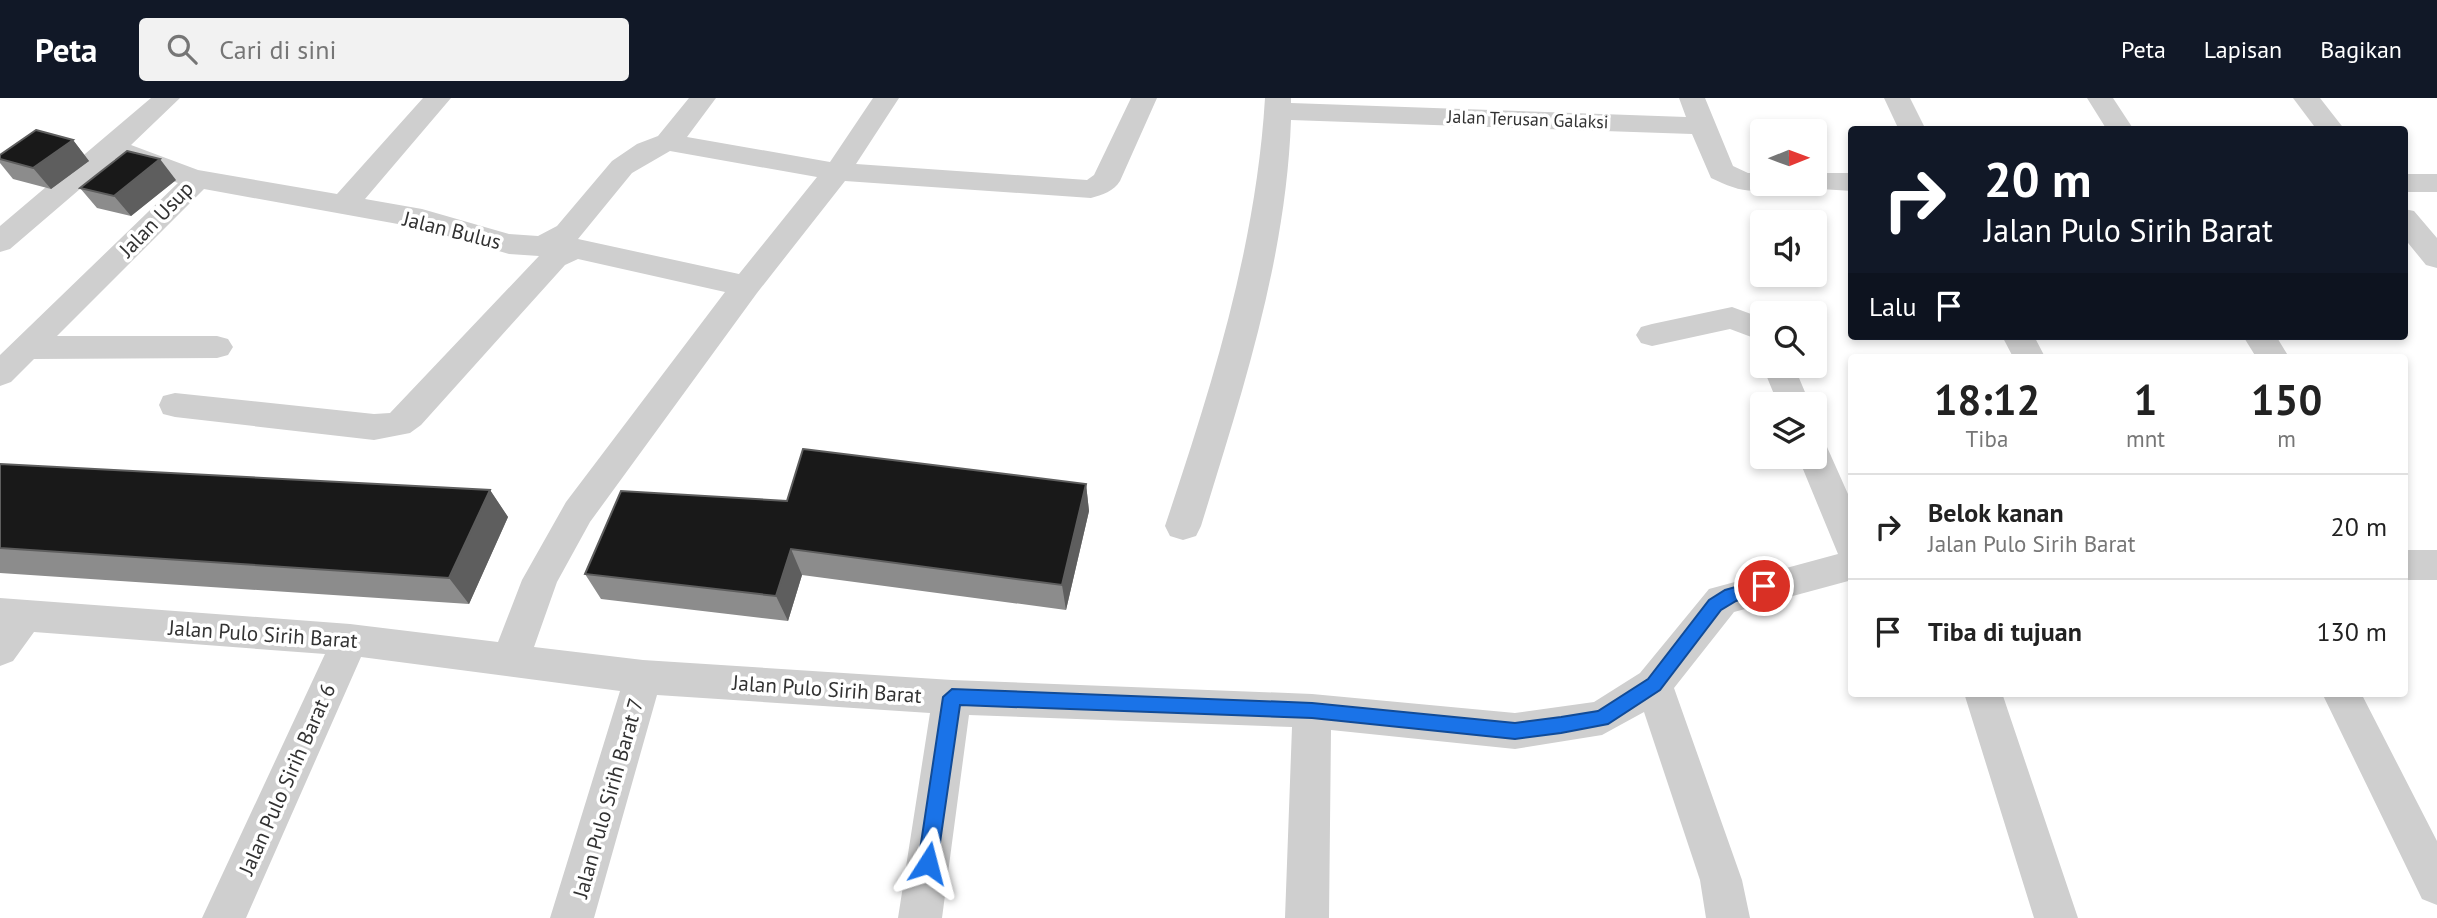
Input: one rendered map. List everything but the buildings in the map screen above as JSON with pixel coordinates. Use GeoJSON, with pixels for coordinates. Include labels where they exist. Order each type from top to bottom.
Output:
{"type":"FeatureCollection","features":[{"type":"Feature","properties":{"kind":"street"},"geometry":{"type":"LineString","coordinates":[[0,242],[167,98]]}},
{"type":"Feature","properties":{"kind":"street"},"geometry":{"type":"LineString","coordinates":[[343,206],[438,98]]}},
{"type":"Feature","properties":{"kind":"street","name":"Jalan Bulus"},"geometry":{"type":"LineString","coordinates":[[198,179],[422,219],[509,244],[543,246],[567,233],[622,167],[646,150],[668,142],[703,98]]}},
{"type":"Feature","properties":{"kind":"street"},"geometry":{"type":"LineString","coordinates":[[510,660],[540,580],[578,512],[746,286],[837,172],[886,98]]}},
{"type":"Feature","properties":{"kind":"street"},"geometry":{"type":"LineString","coordinates":[[668,142],[837,172],[1091,189],[1105,181],[1144,98]]}},
{"type":"Feature","properties":{"kind":"street"},"geometry":{"type":"LineString","coordinates":[[1692,98],[1721,172],[1750,181]]}},
{"type":"Feature","properties":{"kind":"street"},"geometry":{"type":"LineString","coordinates":[[1897,98],[1911,126]]}},
{"type":"Feature","properties":{"kind":"street"},"geometry":{"type":"LineString","coordinates":[[2100,98],[2118,126]]}},
{"type":"Feature","properties":{"kind":"street"},"geometry":{"type":"LineString","coordinates":[[2306,98],[2329,126]]}},
{"type":"Feature","properties":{"kind":"street"},"geometry":{"type":"LineString","coordinates":[[1183,526],[1239,350],[1266,240],[1278,104]]}},
{"type":"Feature","properties":{"kind":"street","name":"Jalan Terusan Galaksi"},"geometry":{"type":"LineString","coordinates":[[1278,104],[1703,126]]}},
{"type":"Feature","properties":{"kind":"street","name":"Jalan Usup"},"geometry":{"type":"LineString","coordinates":[[112,148],[168,171],[198,179]]}},
{"type":"Feature","properties":{"kind":"street","name":"Jalan Usup"},"geometry":{"type":"LineString","coordinates":[[0,374],[198,179]]}},
{"type":"Feature","properties":{"kind":"street"},"geometry":{"type":"LineString","coordinates":[[1827,182],[1848,182]]}},
{"type":"Feature","properties":{"kind":"street"},"geometry":{"type":"LineString","coordinates":[[2408,183],[2437,183]]}},
{"type":"Feature","properties":{"kind":"street"},"geometry":{"type":"LineString","coordinates":[[2408,223],[2437,258]]}},
{"type":"Feature","properties":{"kind":"street"},"geometry":{"type":"LineString","coordinates":[[175,405],[374,428],[398,424],[409,416],[554,258],[576,249],[746,286]]}},
{"type":"Feature","properties":{"kind":"street"},"geometry":{"type":"LineString","coordinates":[[1652,335],[1732,318],[1750,325]]}},
{"type":"Feature","properties":{"kind":"street"},"geometry":{"type":"LineString","coordinates":[[26,348],[217,346]]}},
{"type":"Feature","properties":{"kind":"street"},"geometry":{"type":"LineString","coordinates":[[1820,469],[1848,537]]}},
{"type":"Feature","properties":{"kind":"street","name":"Jalan Pulo Sirih Barat"},"geometry":{"type":"LineString","coordinates":[[12,615],[350,640],[643,677],[952,697],[1312,711],[1515,731],[1602,718],[1654,684],[1722,600],[1742,592],[1848,566]]}},
{"type":"Feature","properties":{"kind":"street"},"geometry":{"type":"LineString","coordinates":[[0,650],[12,615]]}},
{"type":"Feature","properties":{"kind":"street","name":"Jalan Pulo Sirih Barat 6"},"geometry":{"type":"LineString","coordinates":[[224,918],[350,640]]}},
{"type":"Feature","properties":{"kind":"street","name":"Jalan Pulo Sirih Barat 7"},"geometry":{"type":"LineString","coordinates":[[572,918],[643,677]]}},
{"type":"Feature","properties":{"kind":"street"},"geometry":{"type":"LineString","coordinates":[[1654,684],[1721,880],[1728,918]]}},
{"type":"Feature","properties":{"kind":"street"},"geometry":{"type":"LineString","coordinates":[[920,918],[952,697]]}},
{"type":"Feature","properties":{"kind":"street"},"geometry":{"type":"LineString","coordinates":[[1984,697],[2056,918]]}},
{"type":"Feature","properties":{"kind":"street"},"geometry":{"type":"LineString","coordinates":[[2343,697],[2437,885]]}},
{"type":"Feature","properties":{"kind":"street"},"geometry":{"type":"LineString","coordinates":[[1307,918],[1312,711]]}},
{"type":"Feature","properties":{"kind":"route"},"geometry":{"type":"LineString","coordinates":[[928,863],[952,697],[1312,711],[1515,731],[1561,725],[1602,718],[1654,684],[1715,605],[1731,595],[1764,586]]}}]}
